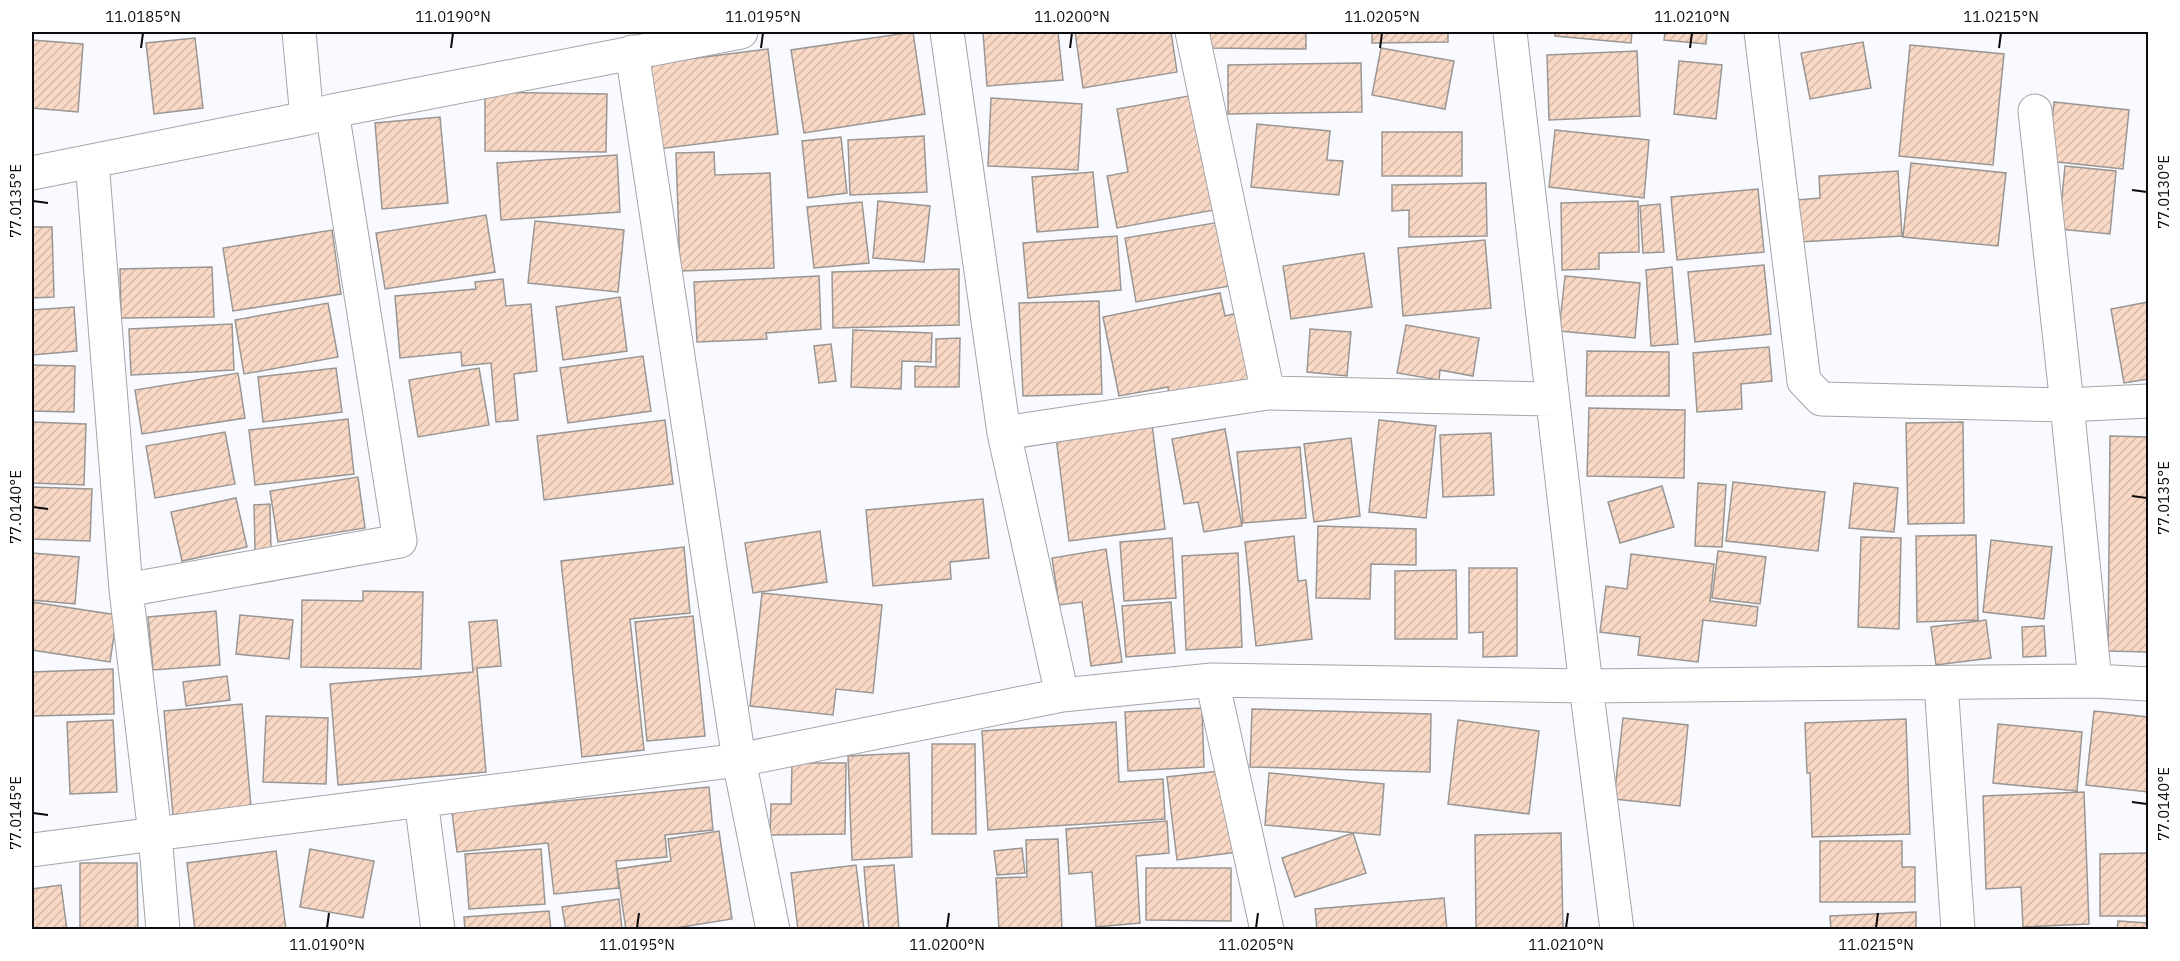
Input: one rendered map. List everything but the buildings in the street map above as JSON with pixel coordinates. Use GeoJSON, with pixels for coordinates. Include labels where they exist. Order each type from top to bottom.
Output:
{"type":"FeatureCollection","features":[{"type":"Feature","properties":{"kind":"street"},"geometry":{"type":"LineString","coordinates":[[126,590],[400,541],[320,114],[299,32]]}},
{"type":"Feature","properties":{"kind":"street"},"geometry":{"type":"LineString","coordinates":[[32,173],[741,32]]}},
{"type":"Feature","properties":{"kind":"street"},"geometry":{"type":"LineString","coordinates":[[947,32],[1004,433],[1062,695]]}},
{"type":"Feature","properties":{"kind":"street"},"geometry":{"type":"LineString","coordinates":[[1192,32],[1268,393]]}},
{"type":"Feature","properties":{"kind":"street"},"geometry":{"type":"LineString","coordinates":[[1510,32],[1586,686],[1617,930]]}},
{"type":"Feature","properties":{"kind":"street"},"geometry":{"type":"LineString","coordinates":[[1761,32],[1804,381],[1821,399],[2067,405],[2148,401]]}},
{"type":"Feature","properties":{"kind":"street"},"geometry":{"type":"LineString","coordinates":[[632,52],[739,760],[773,930]]}},
{"type":"Feature","properties":{"kind":"street"},"geometry":{"type":"LineString","coordinates":[[2035,111],[2095,681]]}},
{"type":"Feature","properties":{"kind":"street"},"geometry":{"type":"LineString","coordinates":[[92,161],[126,590],[155,834],[163,930]]}},
{"type":"Feature","properties":{"kind":"street"},"geometry":{"type":"LineString","coordinates":[[1004,433],[1268,393],[1552,399]]}},
{"type":"Feature","properties":{"kind":"street"},"geometry":{"type":"LineString","coordinates":[[1212,680],[1268,930]]}},
{"type":"Feature","properties":{"kind":"street"},"geometry":{"type":"LineString","coordinates":[[32,850],[739,760],[1062,695],[1212,680],[1586,686],[2095,681],[2148,684]]}},
{"type":"Feature","properties":{"kind":"street"},"geometry":{"type":"LineString","coordinates":[[1941,683],[1958,930]]}},
{"type":"Feature","properties":{"kind":"street"},"geometry":{"type":"LineString","coordinates":[[421,800],[438,930]]}}]}
